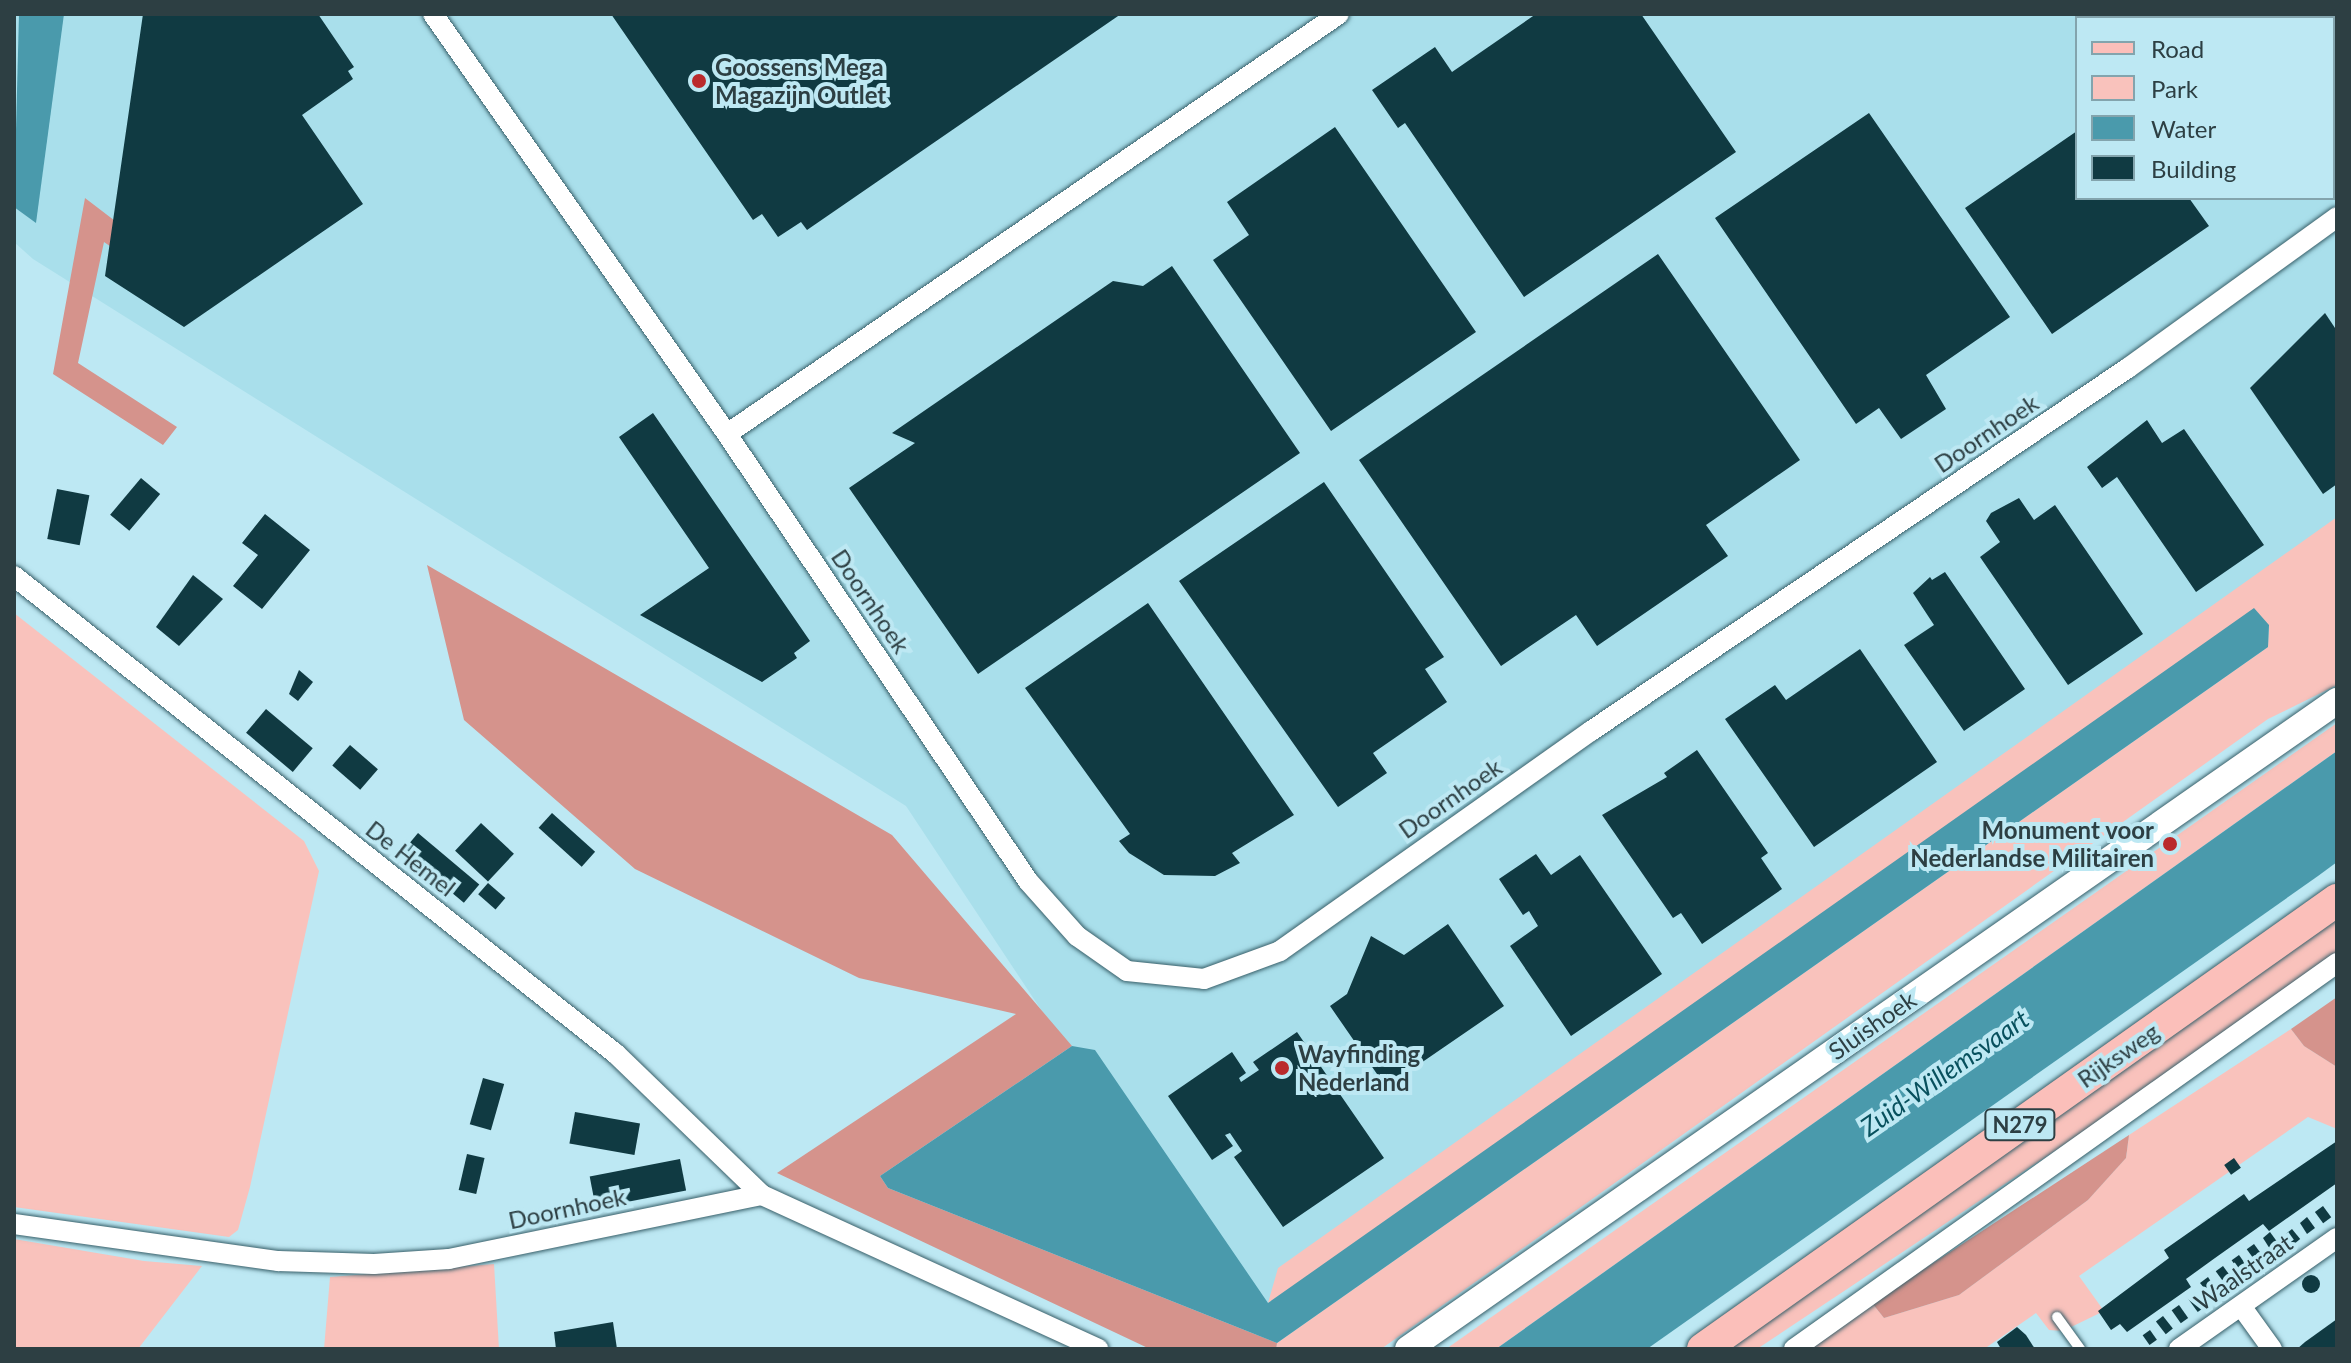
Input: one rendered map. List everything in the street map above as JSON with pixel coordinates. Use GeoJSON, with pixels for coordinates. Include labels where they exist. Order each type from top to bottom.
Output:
{"type":"FeatureCollection","features":[{"type":"Feature","properties":{"kind":"main road","name":"Rijksweg"},"geometry":{"type":"LineString","coordinates":[[1703,1349],[2337,900]]}},
{"type":"Feature","properties":{"kind":"street","name":"Doornhoek"},"geometry":{"type":"LineString","coordinates":[[433,14],[727,434],[1028,881],[1077,936],[1127,971],[1204,979],[1280,951],[1591,731],[2128,368],[2337,217]]}},
{"type":"Feature","properties":{"kind":"street"},"geometry":{"type":"LineString","coordinates":[[727,434],[1339,14]]}},
{"type":"Feature","properties":{"kind":"street","name":"De Hemel"},"geometry":{"type":"LineString","coordinates":[[14,576],[616,1054],[762,1195]]}},
{"type":"Feature","properties":{"kind":"street","name":"Sluishoek"},"geometry":{"type":"LineString","coordinates":[[1408,1349],[2337,701]]}},
{"type":"Feature","properties":{"kind":"street","name":"Rijksweg"},"geometry":{"type":"LineString","coordinates":[[1794,1349],[2337,963]]}},
{"type":"Feature","properties":{"kind":"street","name":"Doornhoek"},"geometry":{"type":"LineString","coordinates":[[14,1224],[278,1261],[374,1264],[449,1259],[762,1195]]}},
{"type":"Feature","properties":{"kind":"street"},"geometry":{"type":"LineString","coordinates":[[762,1195],[1098,1349]]}},
{"type":"Feature","properties":{"kind":"street","name":"Waalstraat"},"geometry":{"type":"LineString","coordinates":[[2179,1349],[2337,1238]]}},
{"type":"Feature","properties":{"kind":"street"},"geometry":{"type":"LineString","coordinates":[[2241,1306],[2272,1349]]}},
{"type":"Feature","properties":{"kind":"lane"},"geometry":{"type":"LineString","coordinates":[[2057,1317],[2080,1349]]}},
{"type":"Feature","properties":{"kind":"shaded area"},"geometry":{"type":"Polygon","coordinates":[[[14,14],[2337,14],[2337,603],[1293,1349],[1266,1349],[906,806],[33,259],[14,242],[14,14]]]}},
{"type":"Feature","properties":{"kind":"shaded area"},"geometry":{"type":"Polygon","coordinates":[[[85,198],[208,292],[197,306],[104,242],[78,363],[177,427],[163,445],[53,374],[85,198]]]}},
{"type":"Feature","properties":{"kind":"shaded area"},"geometry":{"type":"Polygon","coordinates":[[[427,565],[892,835],[1072,1046],[880,1176],[888,1188],[1277,1343],[1276,1349],[1150,1349],[777,1173],[1016,1014],[859,978],[635,869],[464,720],[427,565]]]}},
{"type":"Feature","properties":{"kind":"shaded area"},"geometry":{"type":"Polygon","coordinates":[[[2337,997],[2337,1067],[2304,1046],[2291,1029],[2337,997]]]}},
{"type":"Feature","properties":{"kind":"shaded area"},"geometry":{"type":"Polygon","coordinates":[[[2129,1135],[2126,1158],[2088,1200],[1959,1295],[1884,1318],[1872,1303],[2129,1135]]]}},
{"type":"Feature","properties":{"kind":"green space"},"geometry":{"type":"Polygon","coordinates":[[[2337,517],[2337,685],[2268,719],[1381,1349],[1276,1349],[1277,1343],[2268,647],[2269,625],[1268,1303],[1278,1268],[2337,517]]]}},
{"type":"Feature","properties":{"kind":"green space"},"geometry":{"type":"Polygon","coordinates":[[[14,613],[304,841],[319,871],[250,1187],[238,1230],[229,1237],[14,1207],[14,613]]]}},
{"type":"Feature","properties":{"kind":"green space"},"geometry":{"type":"Polygon","coordinates":[[[2337,723],[2337,751],[1496,1349],[1446,1349],[2337,723]]]}},
{"type":"Feature","properties":{"kind":"green space"},"geometry":{"type":"Polygon","coordinates":[[[2337,915],[2337,952],[2107,1116],[1757,1349],[1721,1349],[2337,915]]]}},
{"type":"Feature","properties":{"kind":"green space"},"geometry":{"type":"Polygon","coordinates":[[[2291,1029],[2304,1046],[2337,1067],[2337,1129],[2308,1117],[2079,1276],[2104,1311],[2063,1331],[2049,1330],[2036,1313],[1984,1349],[1805,1349],[1872,1303],[1884,1318],[1959,1295],[2088,1200],[2126,1158],[2129,1135],[2291,1029]]]}},
{"type":"Feature","properties":{"kind":"green space"},"geometry":{"type":"Polygon","coordinates":[[[14,1239],[144,1261],[202,1266],[138,1349],[14,1349],[14,1239]]]}},
{"type":"Feature","properties":{"kind":"green space"},"geometry":{"type":"Polygon","coordinates":[[[494,1264],[499,1349],[324,1349],[330,1277],[494,1264]]]}},
{"type":"Feature","properties":{"kind":"water"},"geometry":{"type":"Polygon","coordinates":[[[19,14],[64,14],[36,223],[14,207],[19,14]]]}},
{"type":"Feature","properties":{"kind":"water"},"geometry":{"type":"Polygon","coordinates":[[[2254,608],[2269,625],[2268,647],[1277,1343],[888,1188],[880,1176],[1072,1046],[1095,1050],[1268,1303],[2254,608]]]}},
{"type":"Feature","properties":{"kind":"water","name":"Zuid-Willemsvaart"},"geometry":{"type":"Polygon","coordinates":[[[2337,751],[2337,862],[2318,876],[1647,1349],[1496,1349],[2337,751]]]}},
{"type":"Feature","properties":{"kind":"building"},"geometry":{"type":"Polygon","coordinates":[[[143,14],[318,14],[354,67],[348,71],[353,79],[302,115],[363,204],[184,327],[105,276],[143,14]]]}},
{"type":"Feature","properties":{"kind":"building"},"geometry":{"type":"Polygon","coordinates":[[[611,14],[1121,14],[807,230],[801,222],[778,237],[762,214],[753,220],[611,14]]]}},
{"type":"Feature","properties":{"kind":"building"},"geometry":{"type":"Polygon","coordinates":[[[1536,14],[1641,14],[1736,152],[1524,297],[1405,123],[1398,128],[1372,90],[1435,47],[1452,72],[1536,14]]]}},
{"type":"Feature","properties":{"kind":"building"},"geometry":{"type":"Polygon","coordinates":[[[1869,113],[2010,317],[1926,375],[1946,409],[1901,439],[1879,408],[1856,424],[1715,218],[1869,113]]]}},
{"type":"Feature","properties":{"kind":"building"},"geometry":{"type":"Polygon","coordinates":[[[1335,127],[1476,332],[1331,431],[1213,260],[1249,235],[1227,202],[1335,127]]]}},
{"type":"Feature","properties":{"kind":"building"},"geometry":{"type":"Polygon","coordinates":[[[2075,132],[2075,200],[2190,200],[2209,226],[2052,334],[1965,208],[2075,132]]]}},
{"type":"Feature","properties":{"kind":"building"},"geometry":{"type":"Polygon","coordinates":[[[1658,254],[1800,460],[1706,525],[1728,556],[1597,646],[1576,615],[1501,666],[1359,460],[1658,254]]]}},
{"type":"Feature","properties":{"kind":"building"},"geometry":{"type":"Polygon","coordinates":[[[1172,266],[1300,453],[978,674],[849,488],[915,443],[892,433],[1113,281],[1143,286],[1172,266]]]}},
{"type":"Feature","properties":{"kind":"building"},"geometry":{"type":"Polygon","coordinates":[[[2325,313],[2337,331],[2337,484],[2323,494],[2250,388],[2325,313]]]}},
{"type":"Feature","properties":{"kind":"building"},"geometry":{"type":"Polygon","coordinates":[[[653,413],[810,641],[794,653],[797,658],[762,682],[640,615],[709,568],[619,437],[653,413]]]}},
{"type":"Feature","properties":{"kind":"building"},"geometry":{"type":"Polygon","coordinates":[[[2147,420],[2162,443],[2184,429],[2264,545],[2196,592],[2117,477],[2102,488],[2087,467],[2147,420]]]}},
{"type":"Feature","properties":{"kind":"building"},"geometry":{"type":"Polygon","coordinates":[[[141,478],[160,494],[129,531],[110,515],[141,478]]]}},
{"type":"Feature","properties":{"kind":"building"},"geometry":{"type":"Polygon","coordinates":[[[1324,482],[1444,657],[1425,669],[1447,702],[1373,753],[1387,773],[1338,807],[1179,581],[1324,482]]]}},
{"type":"Feature","properties":{"kind":"building"},"geometry":{"type":"Polygon","coordinates":[[[57,489],[89,495],[80,545],[47,539],[57,489]]]}},
{"type":"Feature","properties":{"kind":"building"},"geometry":{"type":"Polygon","coordinates":[[[2019,498],[2034,520],[2055,505],[2143,634],[2068,685],[1980,557],[2000,542],[1986,521],[1991,513],[2019,498]]]}},
{"type":"Feature","properties":{"kind":"building"},"geometry":{"type":"Polygon","coordinates":[[[265,514],[310,550],[262,609],[233,586],[258,555],[242,543],[265,514]]]}},
{"type":"Feature","properties":{"kind":"building"},"geometry":{"type":"Polygon","coordinates":[[[1945,572],[2025,689],[1964,731],[1904,645],[1934,625],[1913,593],[1930,577],[1932,580],[1945,572]]]}},
{"type":"Feature","properties":{"kind":"building"},"geometry":{"type":"Polygon","coordinates":[[[193,575],[223,599],[179,646],[156,627],[193,575]]]}},
{"type":"Feature","properties":{"kind":"building"},"geometry":{"type":"Polygon","coordinates":[[[1148,603],[1294,815],[1232,853],[1240,863],[1215,876],[1164,875],[1129,853],[1119,841],[1130,834],[1025,688],[1148,603]]]}},
{"type":"Feature","properties":{"kind":"building"},"geometry":{"type":"Polygon","coordinates":[[[1860,649],[1937,762],[1814,847],[1725,719],[1775,685],[1786,700],[1860,649]]]}},
{"type":"Feature","properties":{"kind":"building"},"geometry":{"type":"Polygon","coordinates":[[[299,670],[313,682],[298,701],[289,694],[299,670]]]}},
{"type":"Feature","properties":{"kind":"building"},"geometry":{"type":"Polygon","coordinates":[[[266,709],[313,748],[293,772],[246,733],[266,709]]]}},
{"type":"Feature","properties":{"kind":"building"},"geometry":{"type":"Polygon","coordinates":[[[350,745],[378,769],[360,790],[332,765],[350,745]]]}},
{"type":"Feature","properties":{"kind":"building"},"geometry":{"type":"Polygon","coordinates":[[[1697,750],[1768,853],[1761,858],[1782,889],[1702,944],[1681,913],[1673,918],[1602,815],[1667,777],[1664,773],[1697,750]]]}},
{"type":"Feature","properties":{"kind":"building"},"geometry":{"type":"Polygon","coordinates":[[[552,813],[595,852],[582,867],[539,828],[552,813]]]}},
{"type":"Feature","properties":{"kind":"building"},"geometry":{"type":"Polygon","coordinates":[[[481,823],[514,854],[488,881],[455,851],[481,823]]]}},
{"type":"Feature","properties":{"kind":"building"},"geometry":{"type":"Polygon","coordinates":[[[418,833],[479,884],[464,903],[403,851],[418,833]]]}},
{"type":"Feature","properties":{"kind":"building"},"geometry":{"type":"Polygon","coordinates":[[[1536,854],[1551,875],[1580,855],[1662,974],[1571,1036],[1510,946],[1538,926],[1529,911],[1523,915],[1499,879],[1536,854]]]}},
{"type":"Feature","properties":{"kind":"building"},"geometry":{"type":"Polygon","coordinates":[[[488,883],[505,898],[496,909],[478,894],[488,883]]]}},
{"type":"Feature","properties":{"kind":"building"},"geometry":{"type":"Polygon","coordinates":[[[1448,924],[1504,1006],[1386,1087],[1330,1006],[1347,994],[1371,936],[1404,955],[1448,924]]]}},
{"type":"Feature","properties":{"kind":"building"},"geometry":{"type":"Polygon","coordinates":[[[1297,1032],[1384,1158],[1283,1227],[1234,1157],[1242,1151],[1230,1133],[1225,1135],[1233,1146],[1212,1160],[1168,1096],[1232,1052],[1246,1073],[1239,1078],[1241,1082],[1259,1070],[1253,1062],[1297,1032]]]}},
{"type":"Feature","properties":{"kind":"building"},"geometry":{"type":"Polygon","coordinates":[[[483,1078],[504,1084],[491,1130],[470,1124],[483,1078]]]}},
{"type":"Feature","properties":{"kind":"building"},"geometry":{"type":"Polygon","coordinates":[[[575,1112],[640,1123],[634,1155],[569,1144],[575,1112]]]}},
{"type":"Feature","properties":{"kind":"building"},"geometry":{"type":"Polygon","coordinates":[[[2337,1141],[2337,1183],[2269,1231],[2263,1224],[2215,1258],[2186,1279],[2191,1287],[2127,1332],[2120,1324],[2111,1330],[2098,1311],[2169,1258],[2164,1250],[2244,1194],[2249,1201],[2337,1141]]]}},
{"type":"Feature","properties":{"kind":"building"},"geometry":{"type":"Polygon","coordinates":[[[467,1154],[485,1158],[476,1194],[459,1190],[467,1154]]]}},
{"type":"Feature","properties":{"kind":"building"},"geometry":{"type":"Polygon","coordinates":[[[2234,1158],[2241,1168],[2231,1175],[2224,1165],[2234,1158]]]}},
{"type":"Feature","properties":{"kind":"building"},"geometry":{"type":"Polygon","coordinates":[[[680,1159],[686,1190],[596,1208],[590,1177],[680,1159]]]}},
{"type":"Feature","properties":{"kind":"building"},"geometry":{"type":"Polygon","coordinates":[[[2323,1206],[2331,1217],[2323,1223],[2315,1212],[2323,1206]]]}},
{"type":"Feature","properties":{"kind":"building"},"geometry":{"type":"Polygon","coordinates":[[[2307,1217],[2315,1228],[2307,1234],[2300,1223],[2307,1217]]]}},
{"type":"Feature","properties":{"kind":"building"},"geometry":{"type":"Polygon","coordinates":[[[2292,1229],[2300,1239],[2293,1245],[2285,1235],[2292,1229]]]}},
{"type":"Feature","properties":{"kind":"building"},"geometry":{"type":"Polygon","coordinates":[[[2270,1232],[2278,1243],[2270,1249],[2263,1238],[2270,1232]]]}},
{"type":"Feature","properties":{"kind":"building"},"geometry":{"type":"Polygon","coordinates":[[[2254,1244],[2262,1255],[2255,1261],[2247,1249],[2254,1244]]]}},
{"type":"Feature","properties":{"kind":"building"},"geometry":{"type":"Polygon","coordinates":[[[2239,1255],[2246,1265],[2239,1270],[2232,1260],[2239,1255]]]}},
{"type":"Feature","properties":{"kind":"building"},"geometry":{"type":"Polygon","coordinates":[[[2223,1266],[2231,1277],[2224,1283],[2216,1271],[2223,1266]]]}},
{"type":"Feature","properties":{"kind":"building"},"geometry":{"type":"Polygon","coordinates":[[[2307,1275],[2315,1275],[2320,1284],[2318,1291],[2307,1293],[2302,1288],[2302,1280],[2307,1275]]]}},
{"type":"Feature","properties":{"kind":"building"},"geometry":{"type":"Polygon","coordinates":[[[2208,1277],[2215,1288],[2208,1293],[2200,1283],[2208,1277]]]}},
{"type":"Feature","properties":{"kind":"building"},"geometry":{"type":"Polygon","coordinates":[[[2195,1293],[2205,1307],[2198,1312],[2188,1298],[2195,1293]]]}},
{"type":"Feature","properties":{"kind":"building"},"geometry":{"type":"Polygon","coordinates":[[[2179,1305],[2188,1318],[2181,1323],[2172,1310],[2179,1305]]]}},
{"type":"Feature","properties":{"kind":"building"},"geometry":{"type":"Polygon","coordinates":[[[2163,1316],[2173,1329],[2166,1334],[2156,1322],[2163,1316]]]}},
{"type":"Feature","properties":{"kind":"building"},"geometry":{"type":"Polygon","coordinates":[[[2337,1319],[2337,1349],[2297,1349],[2305,1342],[2337,1319]]]}},
{"type":"Feature","properties":{"kind":"building"},"geometry":{"type":"Polygon","coordinates":[[[613,1322],[617,1349],[556,1349],[554,1332],[613,1322]]]}},
{"type":"Feature","properties":{"kind":"building"},"geometry":{"type":"Polygon","coordinates":[[[2017,1327],[2035,1349],[2001,1349],[1997,1342],[2017,1327]]]}},
{"type":"Feature","properties":{"kind":"building"},"geometry":{"type":"Polygon","coordinates":[[[2150,1330],[2157,1340],[2150,1345],[2143,1335],[2150,1330]]]}},
{"type":"Feature","properties":{"kind":"place","name":"Goossens Mega Magazijn Outlet"},"geometry":{"type":"Point","coordinates":[699,81]}},
{"type":"Feature","properties":{"kind":"place","name":"Monument voor Nederlandse Militairen"},"geometry":{"type":"Point","coordinates":[2170,844]}},
{"type":"Feature","properties":{"kind":"place","name":"Wayfinding Nederland"},"geometry":{"type":"Point","coordinates":[1282,1068]}}]}
